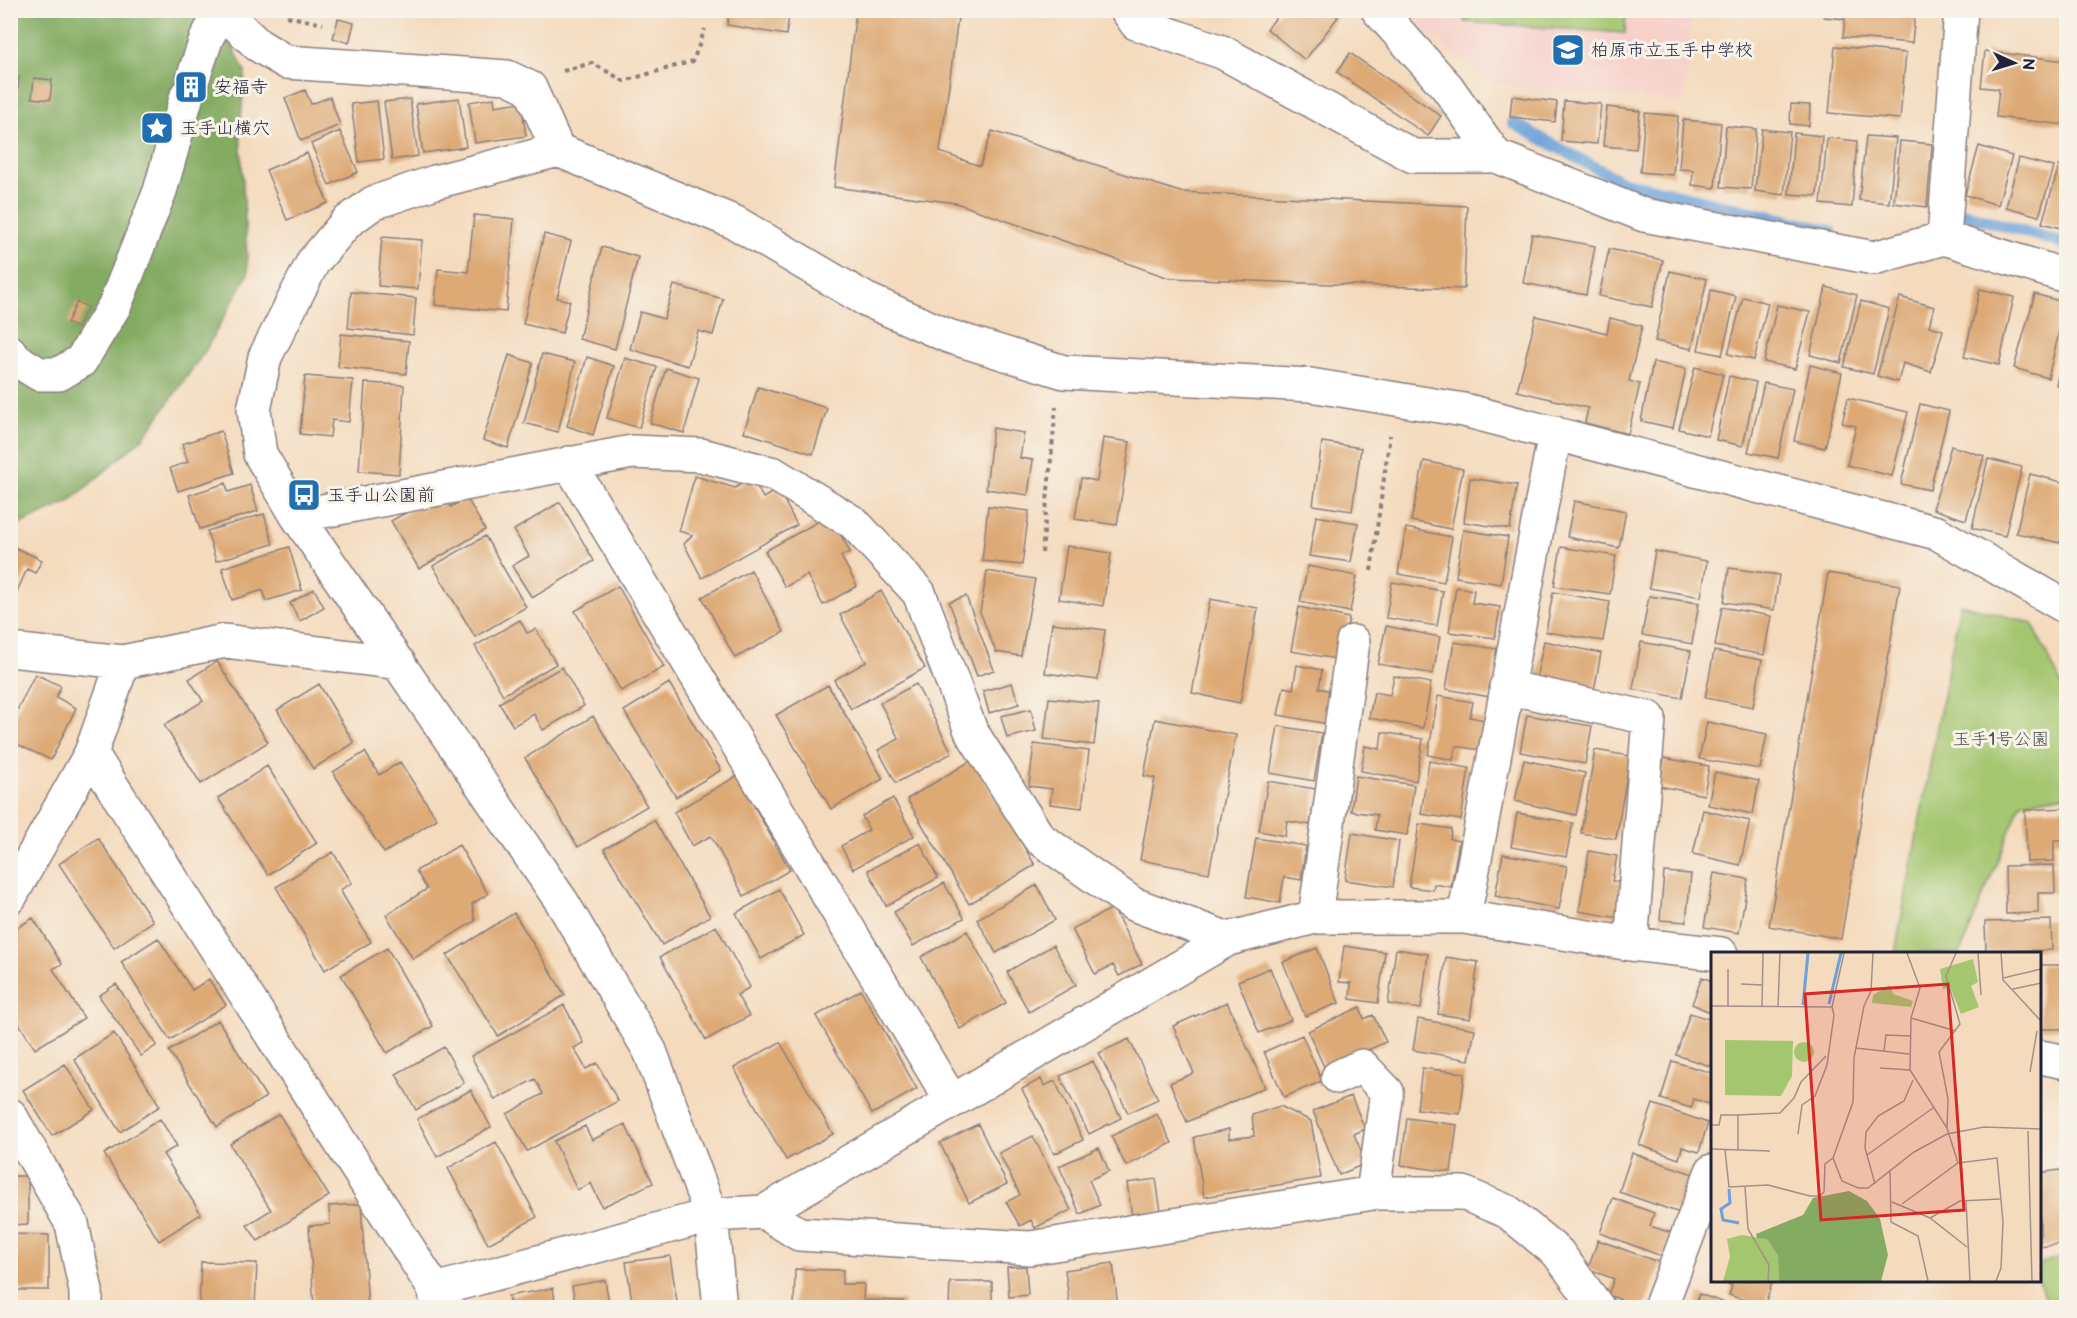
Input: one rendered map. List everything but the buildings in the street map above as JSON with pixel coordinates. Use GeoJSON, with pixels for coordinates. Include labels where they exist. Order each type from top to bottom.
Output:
{"type":"FeatureCollection","features":[{"type":"Feature","properties":{"kind":"street"},"geometry":{"type":"LineString","coordinates":[[1127,10],[1136,23],[1222,52],[1413,156],[1496,156],[1644,215],[1862,256],[1874,258],[1944,238],[2067,276]]}},
{"type":"Feature","properties":{"kind":"street"},"geometry":{"type":"LineString","coordinates":[[1378,10],[1447,87],[1496,156]]}},
{"type":"Feature","properties":{"kind":"street"},"geometry":{"type":"LineString","coordinates":[[1944,238],[1961,10]]}},
{"type":"Feature","properties":{"kind":"street"},"geometry":{"type":"LineString","coordinates":[[10,352],[15,359],[39,374],[59,374],[81,361],[115,305],[136,253],[160,191],[190,86],[207,37],[221,11],[258,45],[286,62],[507,77],[530,88],[558,150]]}},
{"type":"Feature","properties":{"kind":"street"},"geometry":{"type":"LineString","coordinates":[[720,1308],[711,1215],[650,1051],[562,902],[297,516],[260,454],[254,410],[266,357],[313,262],[347,222],[373,203],[435,182],[558,150],[736,223],[865,299],[948,336],[1059,370],[1310,385],[1464,410],[1937,533],[2067,607]]}},
{"type":"Feature","properties":{"kind":"street"},"geometry":{"type":"LineString","coordinates":[[1464,917],[1555,433]]}},
{"type":"Feature","properties":{"kind":"street"},"geometry":{"type":"LineString","coordinates":[[297,516],[632,452],[702,454],[774,474],[854,523],[919,593],[971,731],[1039,838],[1133,903],[1228,939]]}},
{"type":"Feature","properties":{"kind":"street"},"geometry":{"type":"LineString","coordinates":[[569,463],[951,1100]]}},
{"type":"Feature","properties":{"kind":"street"},"geometry":{"type":"LineString","coordinates":[[10,650],[123,662],[225,642],[399,663]]}},
{"type":"Feature","properties":{"kind":"street"},"geometry":{"type":"LineString","coordinates":[[1315,917],[1353,642]]}},
{"type":"Feature","properties":{"kind":"street"},"geometry":{"type":"LineString","coordinates":[[10,897],[92,753],[123,662]]}},
{"type":"Feature","properties":{"kind":"street"},"geometry":{"type":"LineString","coordinates":[[1506,687],[1649,718],[1631,944]]}},
{"type":"Feature","properties":{"kind":"street"},"geometry":{"type":"LineString","coordinates":[[92,753],[436,1299],[711,1215],[764,1212],[1228,939],[1315,917],[1464,917],[1631,944],[1711,953]]}},
{"type":"Feature","properties":{"kind":"street"},"geometry":{"type":"LineString","coordinates":[[2041,1058],[2067,1062]]}},
{"type":"Feature","properties":{"kind":"street"},"geometry":{"type":"LineString","coordinates":[[1338,1077],[1362,1066],[1387,1092],[1373,1193]]}},
{"type":"Feature","properties":{"kind":"street"},"geometry":{"type":"LineString","coordinates":[[10,1115],[72,1224],[86,1291],[86,1308]]}},
{"type":"Feature","properties":{"kind":"street"},"geometry":{"type":"LineString","coordinates":[[1660,1308],[1711,1176]]}},
{"type":"Feature","properties":{"kind":"street"},"geometry":{"type":"LineString","coordinates":[[764,1212],[799,1234],[1030,1248],[1373,1193],[1463,1193],[1508,1212],[1558,1253],[1598,1308]]}},
{"type":"Feature","properties":{"kind":"path"},"geometry":{"type":"LineString","coordinates":[[519,83],[592,63],[624,81],[636,78],[693,61],[705,29]]}},
{"type":"Feature","properties":{"kind":"path"},"geometry":{"type":"LineString","coordinates":[[1042,553],[1059,370]]}},
{"type":"Feature","properties":{"kind":"path"},"geometry":{"type":"LineString","coordinates":[[1371,571],[1394,398]]}},
{"type":"Feature","properties":{"kind":"shaded area","name":"柏原市立玉手中学校"},"geometry":{"type":"Polygon","coordinates":[[[1397,11],[1691,11],[1684,103],[1494,84],[1397,11]]]}},
{"type":"Feature","properties":{"kind":"green space"},"geometry":{"type":"Polygon","coordinates":[[[1466,10],[1626,11],[1625,33],[1465,22],[1466,10]]]}},
{"type":"Feature","properties":{"kind":"green space"},"geometry":{"type":"Polygon","coordinates":[[[11,11],[206,11],[208,21],[231,43],[245,72],[240,129],[248,274],[205,351],[144,437],[69,502],[11,528],[11,11]]]}},
{"type":"Feature","properties":{"kind":"green space","name":"玉手1号公園"},"geometry":{"type":"Polygon","coordinates":[[[1960,604],[2032,623],[2066,694],[2066,795],[2021,803],[1960,952],[1895,952],[1960,604]]]}},
{"type":"Feature","properties":{"kind":"green space"},"geometry":{"type":"Polygon","coordinates":[[[2066,1257],[2066,1307],[2047,1307],[2039,1282],[2041,1263],[2066,1257]]]}},
{"type":"Feature","properties":{"kind":"waterway"},"geometry":{"type":"LineString","coordinates":[[1513,123],[1620,181],[1831,231]]}},
{"type":"Feature","properties":{"kind":"waterway"},"geometry":{"type":"LineString","coordinates":[[1962,213],[2066,244]]}},
{"type":"Feature","properties":{"kind":"place","name":"柏原市立玉手中学校"},"geometry":{"type":"Point","coordinates":[1568,50]}},
{"type":"Feature","properties":{"kind":"place","name":"安福寺"},"geometry":{"type":"Point","coordinates":[191,87]}},
{"type":"Feature","properties":{"kind":"place","name":"玉手山横穴"},"geometry":{"type":"Point","coordinates":[157,128]}},
{"type":"Feature","properties":{"kind":"place","name":"玉手山公園前"},"geometry":{"type":"Point","coordinates":[304,495]}}]}
